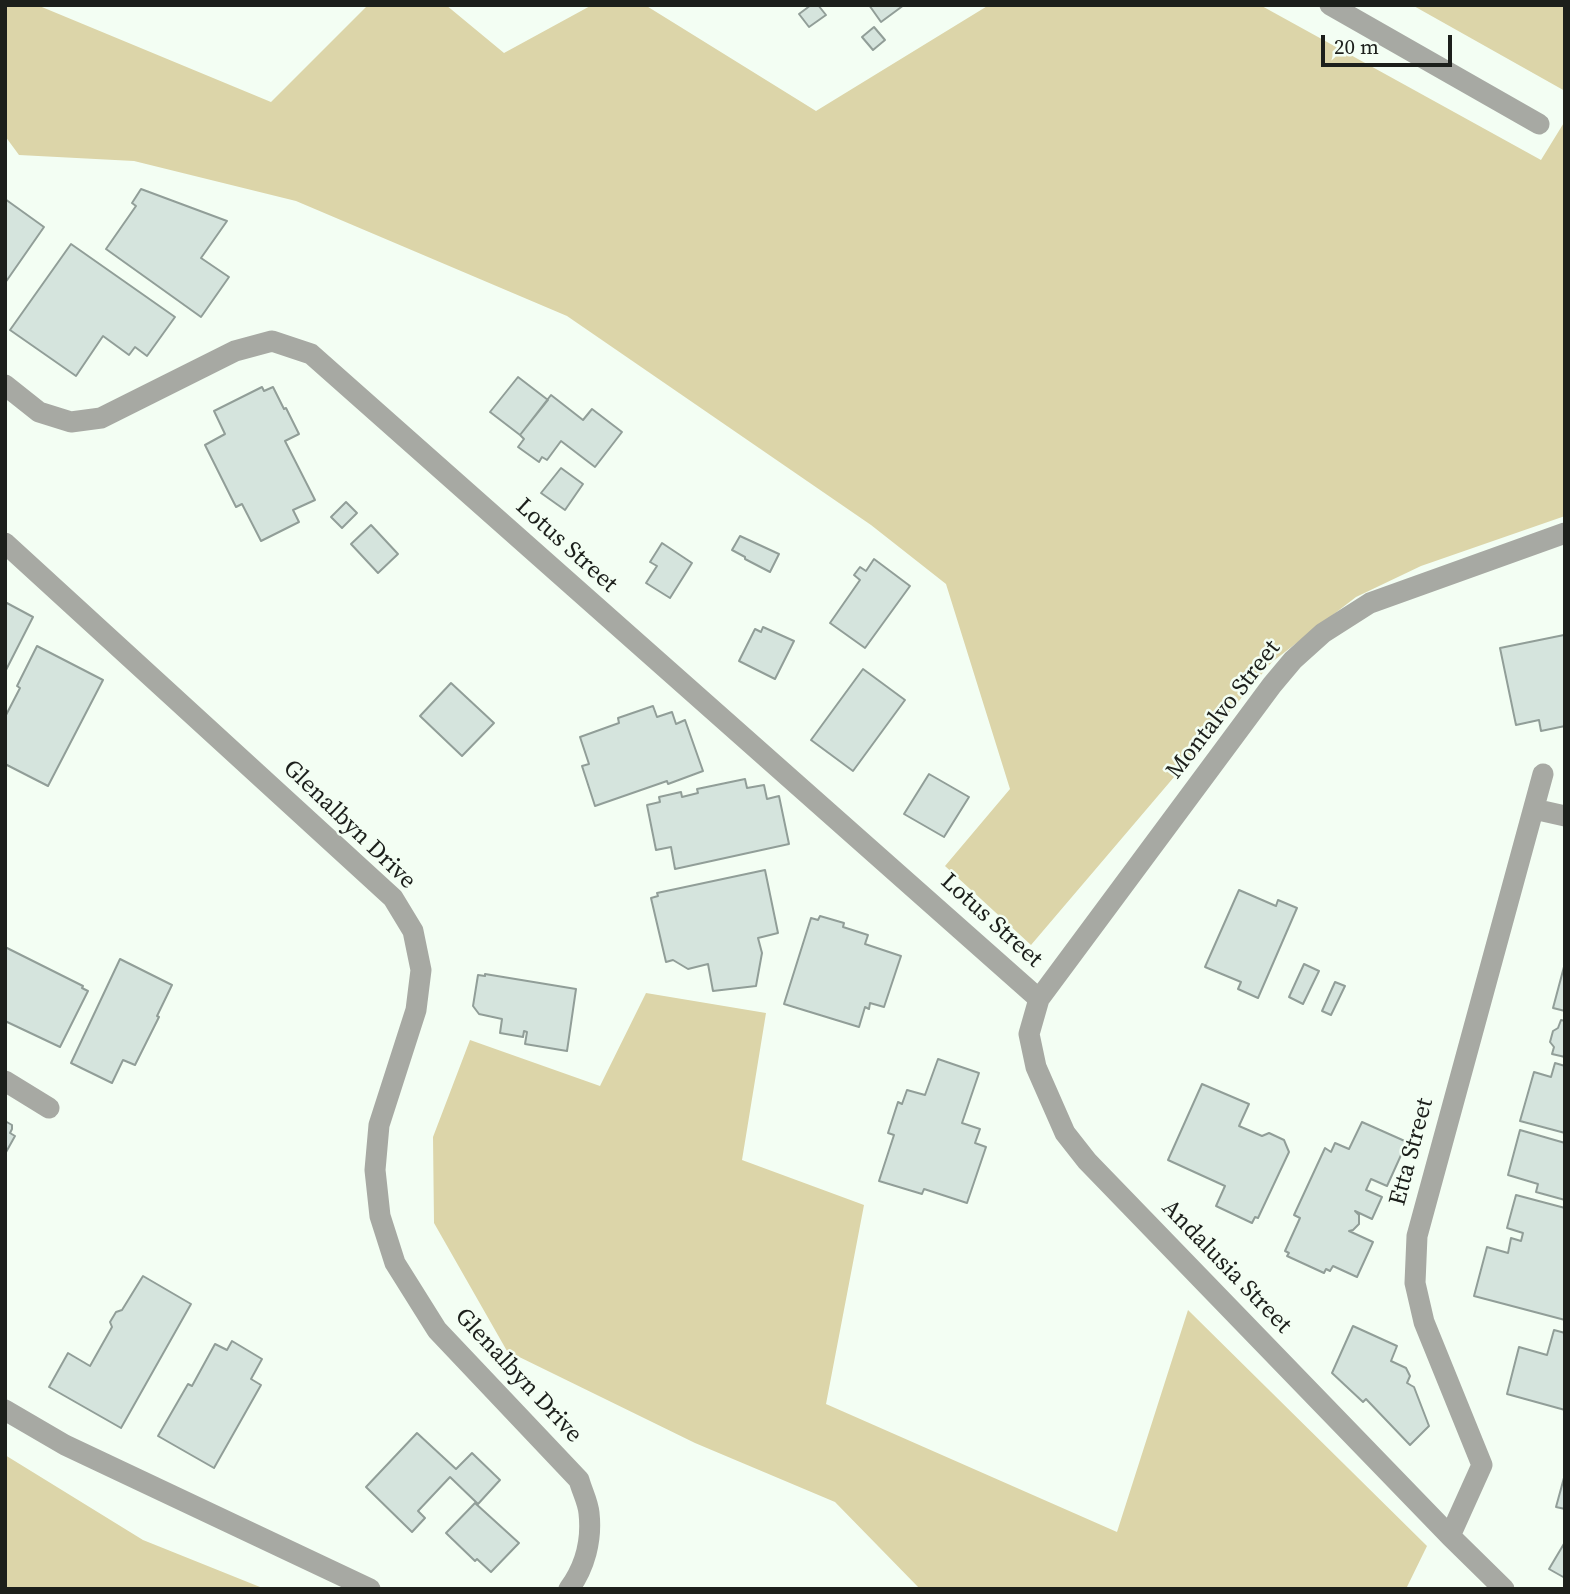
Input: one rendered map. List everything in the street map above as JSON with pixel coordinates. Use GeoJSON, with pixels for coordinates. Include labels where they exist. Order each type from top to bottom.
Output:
{"type":"FeatureCollection","features":[{"type":"Feature","properties":{"kind":"street"},"geometry":{"type":"LineString","coordinates":[[1329,5],[1539,124]]}},
{"type":"Feature","properties":{"kind":"street","name":"Lotus Street"},"geometry":{"type":"LineString","coordinates":[[5,385],[39,412],[71,422],[101,418],[235,351],[272,341],[310,355],[1039,999]]}},
{"type":"Feature","properties":{"kind":"street","name":"Montalvo Street"},"geometry":{"type":"LineString","coordinates":[[1039,999],[1272,685],[1293,660],[1323,633],[1370,603],[1565,533]]}},
{"type":"Feature","properties":{"kind":"street","name":"Glenalbyn Drive"},"geometry":{"type":"LineString","coordinates":[[5,543],[393,898],[413,931],[421,970],[416,1010],[379,1125],[375,1170],[380,1216],[396,1263],[437,1330],[579,1480],[589,1511],[589,1542],[579,1575],[569,1589]]}},
{"type":"Feature","properties":{"kind":"street","name":"Etta Street"},"geometry":{"type":"LineString","coordinates":[[1450,1536],[1482,1465],[1424,1322],[1415,1283],[1417,1236],[1543,774]]}},
{"type":"Feature","properties":{"kind":"street"},"geometry":{"type":"LineString","coordinates":[[1534,809],[1565,816]]}},
{"type":"Feature","properties":{"kind":"street","name":"Andalusia Street"},"geometry":{"type":"LineString","coordinates":[[1039,999],[1029,1034],[1036,1067],[1065,1133],[1072,1142],[1087,1161],[1504,1589]]}},
{"type":"Feature","properties":{"kind":"street"},"geometry":{"type":"LineString","coordinates":[[5,1081],[49,1108]]}},
{"type":"Feature","properties":{"kind":"street"},"geometry":{"type":"LineString","coordinates":[[5,1410],[65,1445],[370,1589]]}},
{"type":"Feature","properties":{"kind":"shaded area"},"geometry":{"type":"Polygon","coordinates":[[[5,5],[37,5],[271,102],[368,5],[446,5],[504,53],[592,5],[645,5],[816,111],[989,5],[1260,5],[1541,160],[1565,121],[1565,516],[1421,566],[1356,597],[1272,662],[1031,945],[945,866],[1010,789],[946,584],[871,525],[567,316],[296,201],[134,161],[19,155],[5,136],[5,5]]]}},
{"type":"Feature","properties":{"kind":"shaded area"},"geometry":{"type":"Polygon","coordinates":[[[1412,5],[1565,5],[1565,91],[1412,5]]]}},
{"type":"Feature","properties":{"kind":"shaded area"},"geometry":{"type":"Polygon","coordinates":[[[646,993],[766,1013],[742,1160],[864,1205],[826,1404],[1117,1532],[1188,1310],[1427,1546],[1406,1589],[920,1589],[835,1502],[695,1443],[507,1351],[434,1223],[433,1137],[470,1040],[600,1086],[646,993]]]}},
{"type":"Feature","properties":{"kind":"shaded area"},"geometry":{"type":"Polygon","coordinates":[[[5,1455],[143,1540],[265,1589],[5,1589],[5,1455]]]}},
{"type":"Feature","properties":{"kind":"building"},"geometry":{"type":"Polygon","coordinates":[[[811,5],[818,5],[826,15],[809,27],[799,14],[811,5]]]}},
{"type":"Feature","properties":{"kind":"building"},"geometry":{"type":"Polygon","coordinates":[[[869,5],[904,5],[881,22],[869,5]]]}},
{"type":"Feature","properties":{"kind":"building"},"geometry":{"type":"Polygon","coordinates":[[[874,27],[885,40],[873,50],[862,37],[874,27]]]}},
{"type":"Feature","properties":{"kind":"building"},"geometry":{"type":"Polygon","coordinates":[[[141,189],[227,221],[201,258],[229,277],[201,317],[106,249],[136,206],[132,203],[141,189]]]}},
{"type":"Feature","properties":{"kind":"building"},"geometry":{"type":"Polygon","coordinates":[[[5,199],[44,227],[5,283],[5,199]]]}},
{"type":"Feature","properties":{"kind":"building"},"geometry":{"type":"Polygon","coordinates":[[[71,244],[175,317],[147,356],[135,347],[129,355],[103,336],[76,376],[10,330],[71,244]]]}},
{"type":"Feature","properties":{"kind":"building"},"geometry":{"type":"Polygon","coordinates":[[[518,377],[548,400],[520,435],[490,412],[518,377]]]}},
{"type":"Feature","properties":{"kind":"building"},"geometry":{"type":"Polygon","coordinates":[[[262,387],[264,391],[273,387],[299,434],[285,441],[315,500],[293,510],[299,522],[261,541],[242,504],[236,507],[205,445],[225,434],[214,411],[262,387]]]}},
{"type":"Feature","properties":{"kind":"building"},"geometry":{"type":"Polygon","coordinates":[[[551,395],[583,420],[592,409],[622,432],[595,467],[561,441],[547,460],[542,457],[539,462],[518,447],[524,439],[520,435],[551,395]]]}},
{"type":"Feature","properties":{"kind":"building"},"geometry":{"type":"Polygon","coordinates":[[[561,468],[583,484],[565,510],[541,493],[561,468]]]}},
{"type":"Feature","properties":{"kind":"building"},"geometry":{"type":"Polygon","coordinates":[[[346,502],[357,513],[342,528],[331,517],[346,502]]]}},
{"type":"Feature","properties":{"kind":"building"},"geometry":{"type":"Polygon","coordinates":[[[371,525],[398,554],[378,573],[351,544],[371,525]]]}},
{"type":"Feature","properties":{"kind":"building"},"geometry":{"type":"Polygon","coordinates":[[[740,536],[779,554],[770,572],[732,550],[740,536]]]}},
{"type":"Feature","properties":{"kind":"building"},"geometry":{"type":"Polygon","coordinates":[[[662,543],[692,563],[670,598],[646,583],[657,566],[650,562],[662,543]]]}},
{"type":"Feature","properties":{"kind":"building"},"geometry":{"type":"Polygon","coordinates":[[[874,559],[910,586],[865,648],[830,623],[860,580],[854,575],[860,567],[866,571],[874,559]]]}},
{"type":"Feature","properties":{"kind":"building"},"geometry":{"type":"Polygon","coordinates":[[[5,602],[33,617],[5,672],[5,602]]]}},
{"type":"Feature","properties":{"kind":"building"},"geometry":{"type":"Polygon","coordinates":[[[763,627],[794,641],[775,679],[739,661],[755,629],[761,632],[763,627]]]}},
{"type":"Feature","properties":{"kind":"building"},"geometry":{"type":"Polygon","coordinates":[[[1564,635],[1565,726],[1541,731],[1539,720],[1516,725],[1500,648],[1564,635]]]}},
{"type":"Feature","properties":{"kind":"building"},"geometry":{"type":"Polygon","coordinates":[[[37,646],[103,680],[48,786],[5,764],[5,717],[37,646]]]}},
{"type":"Feature","properties":{"kind":"building"},"geometry":{"type":"Polygon","coordinates":[[[863,669],[905,700],[853,771],[811,740],[863,669]]]}},
{"type":"Feature","properties":{"kind":"building"},"geometry":{"type":"Polygon","coordinates":[[[451,683],[494,723],[462,756],[420,716],[451,683]]]}},
{"type":"Feature","properties":{"kind":"building"},"geometry":{"type":"Polygon","coordinates":[[[653,706],[657,717],[672,712],[676,724],[685,720],[703,771],[595,806],[582,766],[589,764],[580,737],[619,723],[618,718],[653,706]]]}},
{"type":"Feature","properties":{"kind":"building"},"geometry":{"type":"Polygon","coordinates":[[[929,774],[969,797],[944,837],[904,814],[929,774]]]}},
{"type":"Feature","properties":{"kind":"building"},"geometry":{"type":"Polygon","coordinates":[[[745,779],[747,788],[764,785],[767,799],[779,796],[789,844],[675,869],[671,847],[656,850],[647,805],[660,802],[659,797],[681,792],[682,797],[698,793],[697,789],[745,779]]]}},
{"type":"Feature","properties":{"kind":"building"},"geometry":{"type":"Polygon","coordinates":[[[765,870],[778,933],[758,938],[762,953],[756,986],[713,991],[708,964],[688,969],[673,960],[666,962],[651,898],[658,896],[657,893],[765,870]]]}},
{"type":"Feature","properties":{"kind":"building"},"geometry":{"type":"Polygon","coordinates":[[[1239,890],[1276,906],[1278,900],[1297,908],[1258,998],[1238,989],[1241,982],[1205,967],[1239,890]]]}},
{"type":"Feature","properties":{"kind":"building"},"geometry":{"type":"Polygon","coordinates":[[[820,916],[844,923],[843,927],[868,935],[865,944],[901,956],[884,1007],[870,1003],[869,1009],[865,1007],[859,1027],[784,1004],[811,918],[818,920],[820,916]]]}},
{"type":"Feature","properties":{"kind":"building"},"geometry":{"type":"Polygon","coordinates":[[[5,947],[88,991],[60,1047],[5,1021],[5,947]]]}},
{"type":"Feature","properties":{"kind":"building"},"geometry":{"type":"Polygon","coordinates":[[[120,959],[172,985],[135,1065],[123,1060],[112,1083],[71,1063],[120,959]]]}},
{"type":"Feature","properties":{"kind":"building"},"geometry":{"type":"Polygon","coordinates":[[[1565,963],[1565,1011],[1553,1008],[1565,963]]]}},
{"type":"Feature","properties":{"kind":"building"},"geometry":{"type":"Polygon","coordinates":[[[1304,964],[1319,971],[1303,1004],[1289,997],[1304,964]]]}},
{"type":"Feature","properties":{"kind":"building"},"geometry":{"type":"Polygon","coordinates":[[[478,975],[576,989],[567,1051],[525,1044],[527,1032],[524,1031],[523,1037],[500,1033],[502,1019],[479,1014],[473,1006],[478,975]]]}},
{"type":"Feature","properties":{"kind":"building"},"geometry":{"type":"Polygon","coordinates":[[[1335,982],[1345,986],[1331,1015],[1322,1011],[1335,982]]]}},
{"type":"Feature","properties":{"kind":"building"},"geometry":{"type":"Polygon","coordinates":[[[1561,1020],[1565,1021],[1565,1057],[1552,1054],[1554,1047],[1550,1042],[1553,1031],[1558,1028],[1561,1020]]]}},
{"type":"Feature","properties":{"kind":"building"},"geometry":{"type":"Polygon","coordinates":[[[938,1059],[979,1073],[962,1123],[980,1129],[975,1143],[986,1147],[967,1203],[924,1189],[922,1194],[879,1181],[894,1135],[888,1133],[898,1102],[902,1104],[907,1090],[925,1095],[938,1059]]]}},
{"type":"Feature","properties":{"kind":"building"},"geometry":{"type":"Polygon","coordinates":[[[1555,1063],[1565,1066],[1565,1133],[1520,1121],[1534,1072],[1551,1077],[1555,1063]]]}},
{"type":"Feature","properties":{"kind":"building"},"geometry":{"type":"Polygon","coordinates":[[[1202,1084],[1249,1104],[1239,1126],[1262,1136],[1269,1133],[1284,1140],[1289,1152],[1258,1218],[1255,1217],[1252,1223],[1216,1206],[1225,1186],[1168,1160],[1202,1084]]]}},
{"type":"Feature","properties":{"kind":"building"},"geometry":{"type":"Polygon","coordinates":[[[5,1121],[12,1125],[10,1133],[15,1136],[5,1154],[5,1121]]]}},
{"type":"Feature","properties":{"kind":"building"},"geometry":{"type":"Polygon","coordinates":[[[1362,1122],[1407,1142],[1387,1186],[1371,1179],[1366,1190],[1382,1197],[1372,1219],[1355,1211],[1359,1215],[1359,1224],[1349,1231],[1373,1242],[1357,1277],[1333,1266],[1330,1271],[1326,1269],[1324,1273],[1287,1256],[1289,1253],[1285,1251],[1300,1218],[1294,1215],[1325,1148],[1331,1152],[1335,1143],[1349,1149],[1362,1122]]]}},
{"type":"Feature","properties":{"kind":"building"},"geometry":{"type":"Polygon","coordinates":[[[1520,1130],[1565,1143],[1565,1200],[1536,1192],[1538,1184],[1508,1175],[1520,1130]]]}},
{"type":"Feature","properties":{"kind":"building"},"geometry":{"type":"Polygon","coordinates":[[[1516,1195],[1565,1208],[1565,1320],[1474,1296],[1487,1247],[1508,1253],[1511,1238],[1521,1241],[1523,1233],[1507,1228],[1516,1195]]]}},
{"type":"Feature","properties":{"kind":"building"},"geometry":{"type":"Polygon","coordinates":[[[143,1276],[191,1304],[121,1428],[49,1387],[68,1353],[90,1366],[112,1327],[110,1322],[116,1312],[122,1310],[143,1276]]]}},
{"type":"Feature","properties":{"kind":"building"},"geometry":{"type":"Polygon","coordinates":[[[1353,1326],[1397,1346],[1391,1361],[1406,1368],[1410,1376],[1407,1383],[1414,1387],[1429,1426],[1410,1445],[1366,1399],[1363,1402],[1332,1373],[1353,1326]]]}},
{"type":"Feature","properties":{"kind":"building"},"geometry":{"type":"Polygon","coordinates":[[[1554,1330],[1565,1333],[1565,1410],[1507,1394],[1519,1347],[1547,1355],[1554,1330]]]}},
{"type":"Feature","properties":{"kind":"building"},"geometry":{"type":"Polygon","coordinates":[[[232,1341],[262,1359],[251,1379],[261,1385],[214,1468],[158,1436],[188,1384],[192,1386],[215,1344],[227,1350],[232,1341]]]}},
{"type":"Feature","properties":{"kind":"building"},"geometry":{"type":"Polygon","coordinates":[[[417,1433],[456,1469],[472,1453],[500,1480],[478,1504],[450,1477],[418,1511],[425,1518],[412,1532],[366,1487],[417,1433]]]}},
{"type":"Feature","properties":{"kind":"building"},"geometry":{"type":"Polygon","coordinates":[[[1565,1474],[1565,1509],[1556,1507],[1565,1474]]]}},
{"type":"Feature","properties":{"kind":"building"},"geometry":{"type":"Polygon","coordinates":[[[475,1503],[519,1543],[491,1572],[477,1559],[475,1561],[446,1533],[475,1503]]]}},
{"type":"Feature","properties":{"kind":"building"},"geometry":{"type":"Polygon","coordinates":[[[1565,1542],[1565,1578],[1549,1569],[1565,1542]]]}}]}
